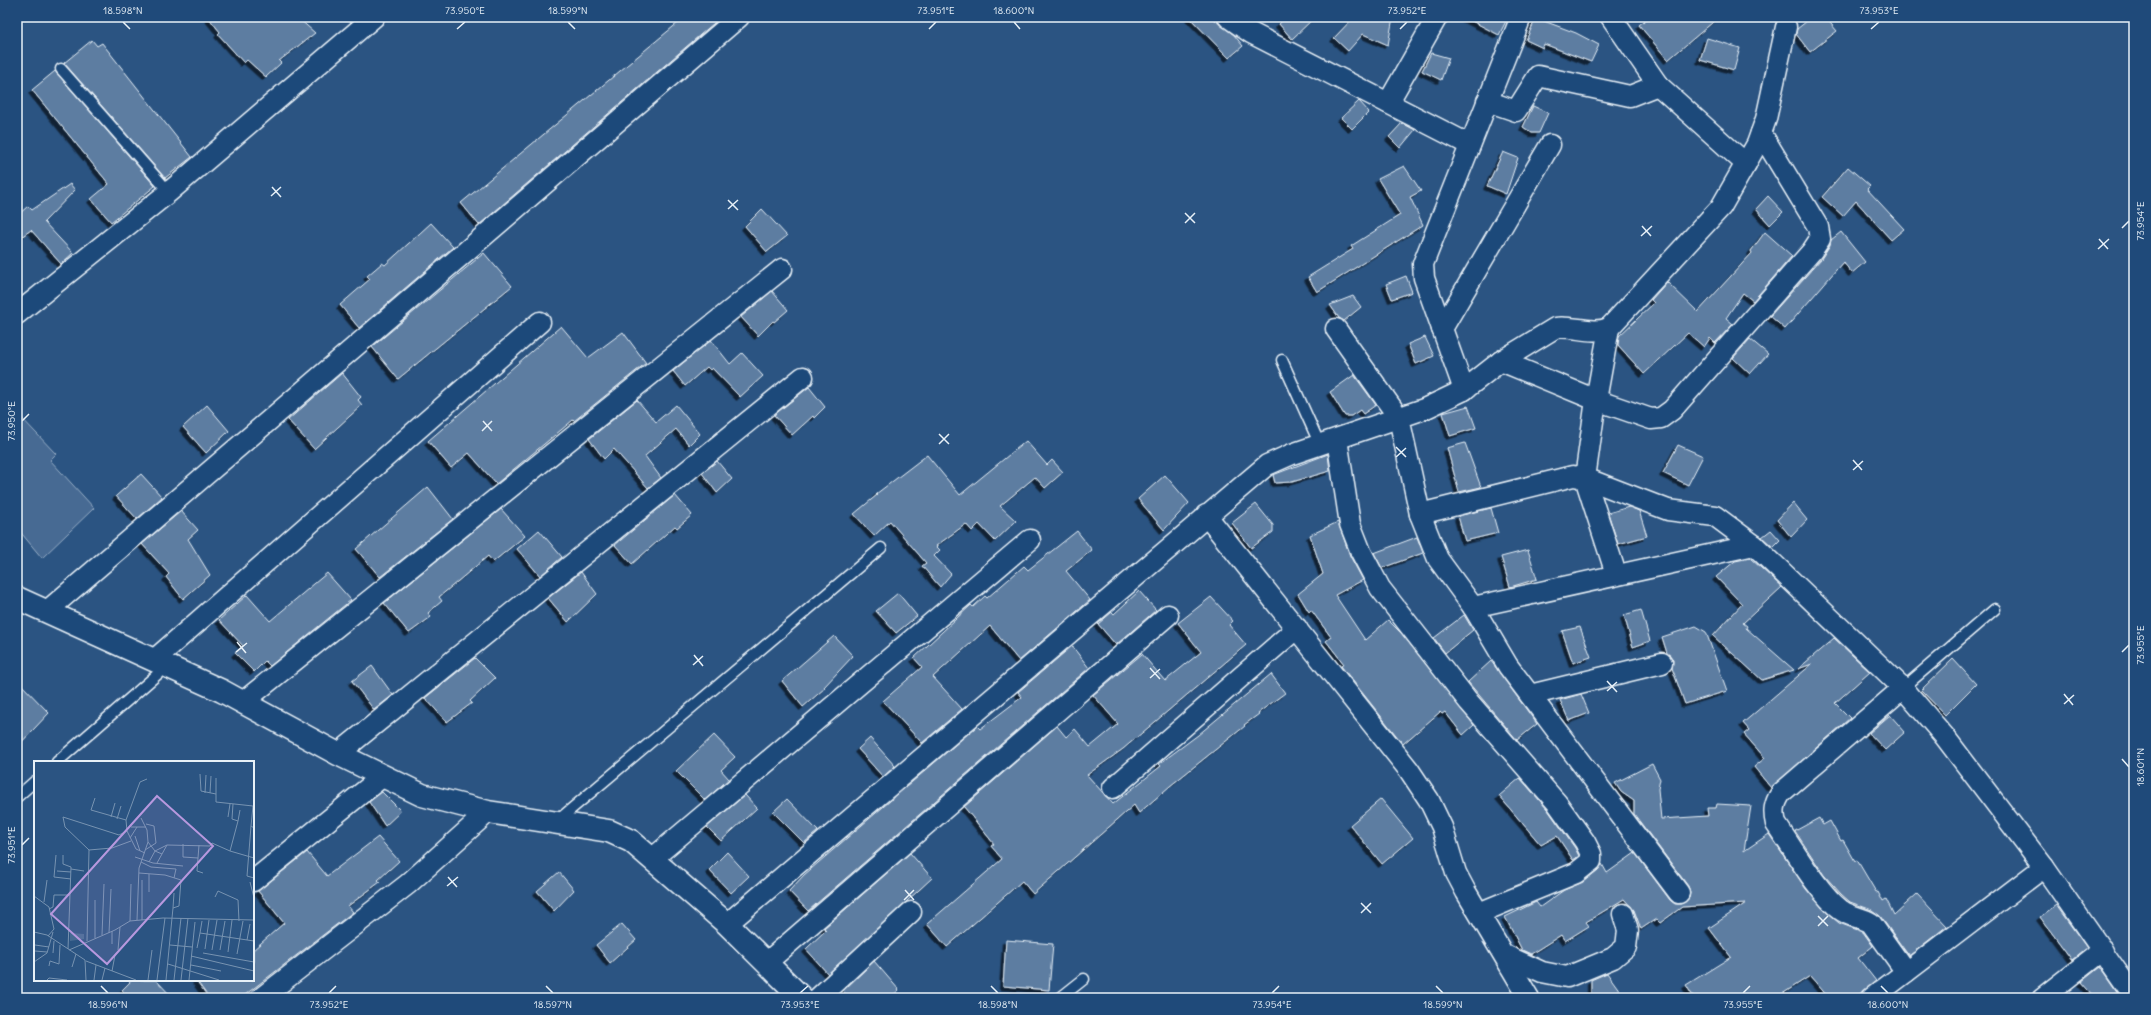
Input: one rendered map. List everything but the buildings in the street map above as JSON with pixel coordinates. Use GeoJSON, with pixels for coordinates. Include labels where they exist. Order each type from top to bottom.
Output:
{"type":"FeatureCollection","features":[{"type":"Feature","properties":{"kind":"street"},"geometry":{"type":"LineString","coordinates":[[47,611],[739,17]]}},
{"type":"Feature","properties":{"kind":"street"},"geometry":{"type":"LineString","coordinates":[[1228,17],[1251,33],[1470,145]]}},
{"type":"Feature","properties":{"kind":"street"},"geometry":{"type":"LineString","coordinates":[[1388,103],[1437,17]]}},
{"type":"Feature","properties":{"kind":"street"},"geometry":{"type":"LineString","coordinates":[[1464,390],[1424,278],[1423,264],[1521,17]]}},
{"type":"Feature","properties":{"kind":"street"},"geometry":{"type":"LineString","coordinates":[[1612,17],[1658,85],[1746,164]]}},
{"type":"Feature","properties":{"kind":"street"},"geometry":{"type":"LineString","coordinates":[[17,314],[169,192],[366,19]]}},
{"type":"Feature","properties":{"kind":"street"},"geometry":{"type":"LineString","coordinates":[[727,924],[1206,515],[1267,465],[1424,409],[1464,390],[1501,361],[1555,328],[1564,326],[1600,331],[1609,328],[1721,207],[1746,164],[1766,119],[1786,27]]}},
{"type":"Feature","properties":{"kind":"street"},"geometry":{"type":"LineString","coordinates":[[1487,101],[1516,111],[1538,76],[1630,96],[1658,85]]}},
{"type":"Feature","properties":{"kind":"street"},"geometry":{"type":"LineString","coordinates":[[1501,361],[1596,400],[1651,419],[1661,418],[1672,410],[1820,240],[1818,227],[1761,132]]}},
{"type":"Feature","properties":{"kind":"street"},"geometry":{"type":"LineString","coordinates":[[1442,329],[1550,145]]}},
{"type":"Feature","properties":{"kind":"street"},"geometry":{"type":"LineString","coordinates":[[242,702],[782,269]]}},
{"type":"Feature","properties":{"kind":"street"},"geometry":{"type":"LineString","coordinates":[[161,663],[540,322]]}},
{"type":"Feature","properties":{"kind":"street"},"geometry":{"type":"LineString","coordinates":[[1609,328],[1596,400],[1585,478],[1616,574]]}},
{"type":"Feature","properties":{"kind":"street"},"geometry":{"type":"LineString","coordinates":[[1336,329],[1399,418],[1420,514],[1438,558],[1473,607],[1508,666],[1679,893]]}},
{"type":"Feature","properties":{"kind":"street"},"geometry":{"type":"LineString","coordinates":[[338,754],[803,377]]}},
{"type":"Feature","properties":{"kind":"street"},"geometry":{"type":"LineString","coordinates":[[1329,442],[1350,524],[1361,552],[1380,588],[1469,702],[1557,803],[1585,842],[1591,854],[1591,861],[1576,873],[1480,913]]}},
{"type":"Feature","properties":{"kind":"street"},"geometry":{"type":"LineString","coordinates":[[1420,514],[1573,476],[1585,478],[1668,510],[1715,516],[1754,545],[1903,688],[1945,737],[2044,867],[2127,986],[2134,991]]}},
{"type":"Feature","properties":{"kind":"street"},"geometry":{"type":"LineString","coordinates":[[1206,515],[1409,770],[1429,800],[1442,827],[1456,873],[1530,998]]}},
{"type":"Feature","properties":{"kind":"street"},"geometry":{"type":"LineString","coordinates":[[653,858],[1030,540]]}},
{"type":"Feature","properties":{"kind":"street"},"geometry":{"type":"LineString","coordinates":[[1473,607],[1616,574],[1754,545]]}},
{"type":"Feature","properties":{"kind":"street"},"geometry":{"type":"LineString","coordinates":[[17,598],[161,663],[242,702],[338,754],[422,795],[488,812],[608,831],[631,840],[727,924],[802,998]]}},
{"type":"Feature","properties":{"kind":"street"},"geometry":{"type":"LineString","coordinates":[[766,963],[1168,614]]}},
{"type":"Feature","properties":{"kind":"street"},"geometry":{"type":"LineString","coordinates":[[1113,788],[1297,628]]}},
{"type":"Feature","properties":{"kind":"street"},"geometry":{"type":"LineString","coordinates":[[1530,695],[1662,663]]}},
{"type":"Feature","properties":{"kind":"street"},"geometry":{"type":"LineString","coordinates":[[1903,688],[1780,793],[1775,802],[1773,812],[1776,824],[1829,899],[1850,916],[1863,918],[1871,923],[1906,972]]}},
{"type":"Feature","properties":{"kind":"street"},"geometry":{"type":"LineString","coordinates":[[254,880],[383,776]]}},
{"type":"Feature","properties":{"kind":"street"},"geometry":{"type":"LineString","coordinates":[[261,998],[408,884],[488,812]]}},
{"type":"Feature","properties":{"kind":"street"},"geometry":{"type":"LineString","coordinates":[[1872,998],[2044,867]]}},
{"type":"Feature","properties":{"kind":"street"},"geometry":{"type":"LineString","coordinates":[[818,998],[911,912]]}},
{"type":"Feature","properties":{"kind":"street"},"geometry":{"type":"LineString","coordinates":[[1505,955],[1542,972],[1567,977],[1613,958],[1626,947],[1628,930],[1623,914]]}},
{"type":"Feature","properties":{"kind":"street"},"geometry":{"type":"LineString","coordinates":[[2042,998],[2103,950]]}},
{"type":"Feature","properties":{"kind":"lane"},"geometry":{"type":"LineString","coordinates":[[61,69],[169,192]]}},
{"type":"Feature","properties":{"kind":"lane"},"geometry":{"type":"LineString","coordinates":[[1282,360],[1329,442]]}},
{"type":"Feature","properties":{"kind":"lane"},"geometry":{"type":"LineString","coordinates":[[555,823],[881,548]]}},
{"type":"Feature","properties":{"kind":"lane"},"geometry":{"type":"LineString","coordinates":[[1903,688],[1995,609]]}},
{"type":"Feature","properties":{"kind":"lane"},"geometry":{"type":"LineString","coordinates":[[58,761],[161,663]]}},
{"type":"Feature","properties":{"kind":"lane"},"geometry":{"type":"LineString","coordinates":[[17,797],[34,783]]}},
{"type":"Feature","properties":{"kind":"lane"},"geometry":{"type":"LineString","coordinates":[[1060,998],[1084,979]]}},
{"type":"Feature","properties":{"kind":"shaded area"},"geometry":{"type":"Polygon","coordinates":[[[17,413],[56,454],[50,460],[94,508],[42,558],[17,528],[17,413]]]}}]}
